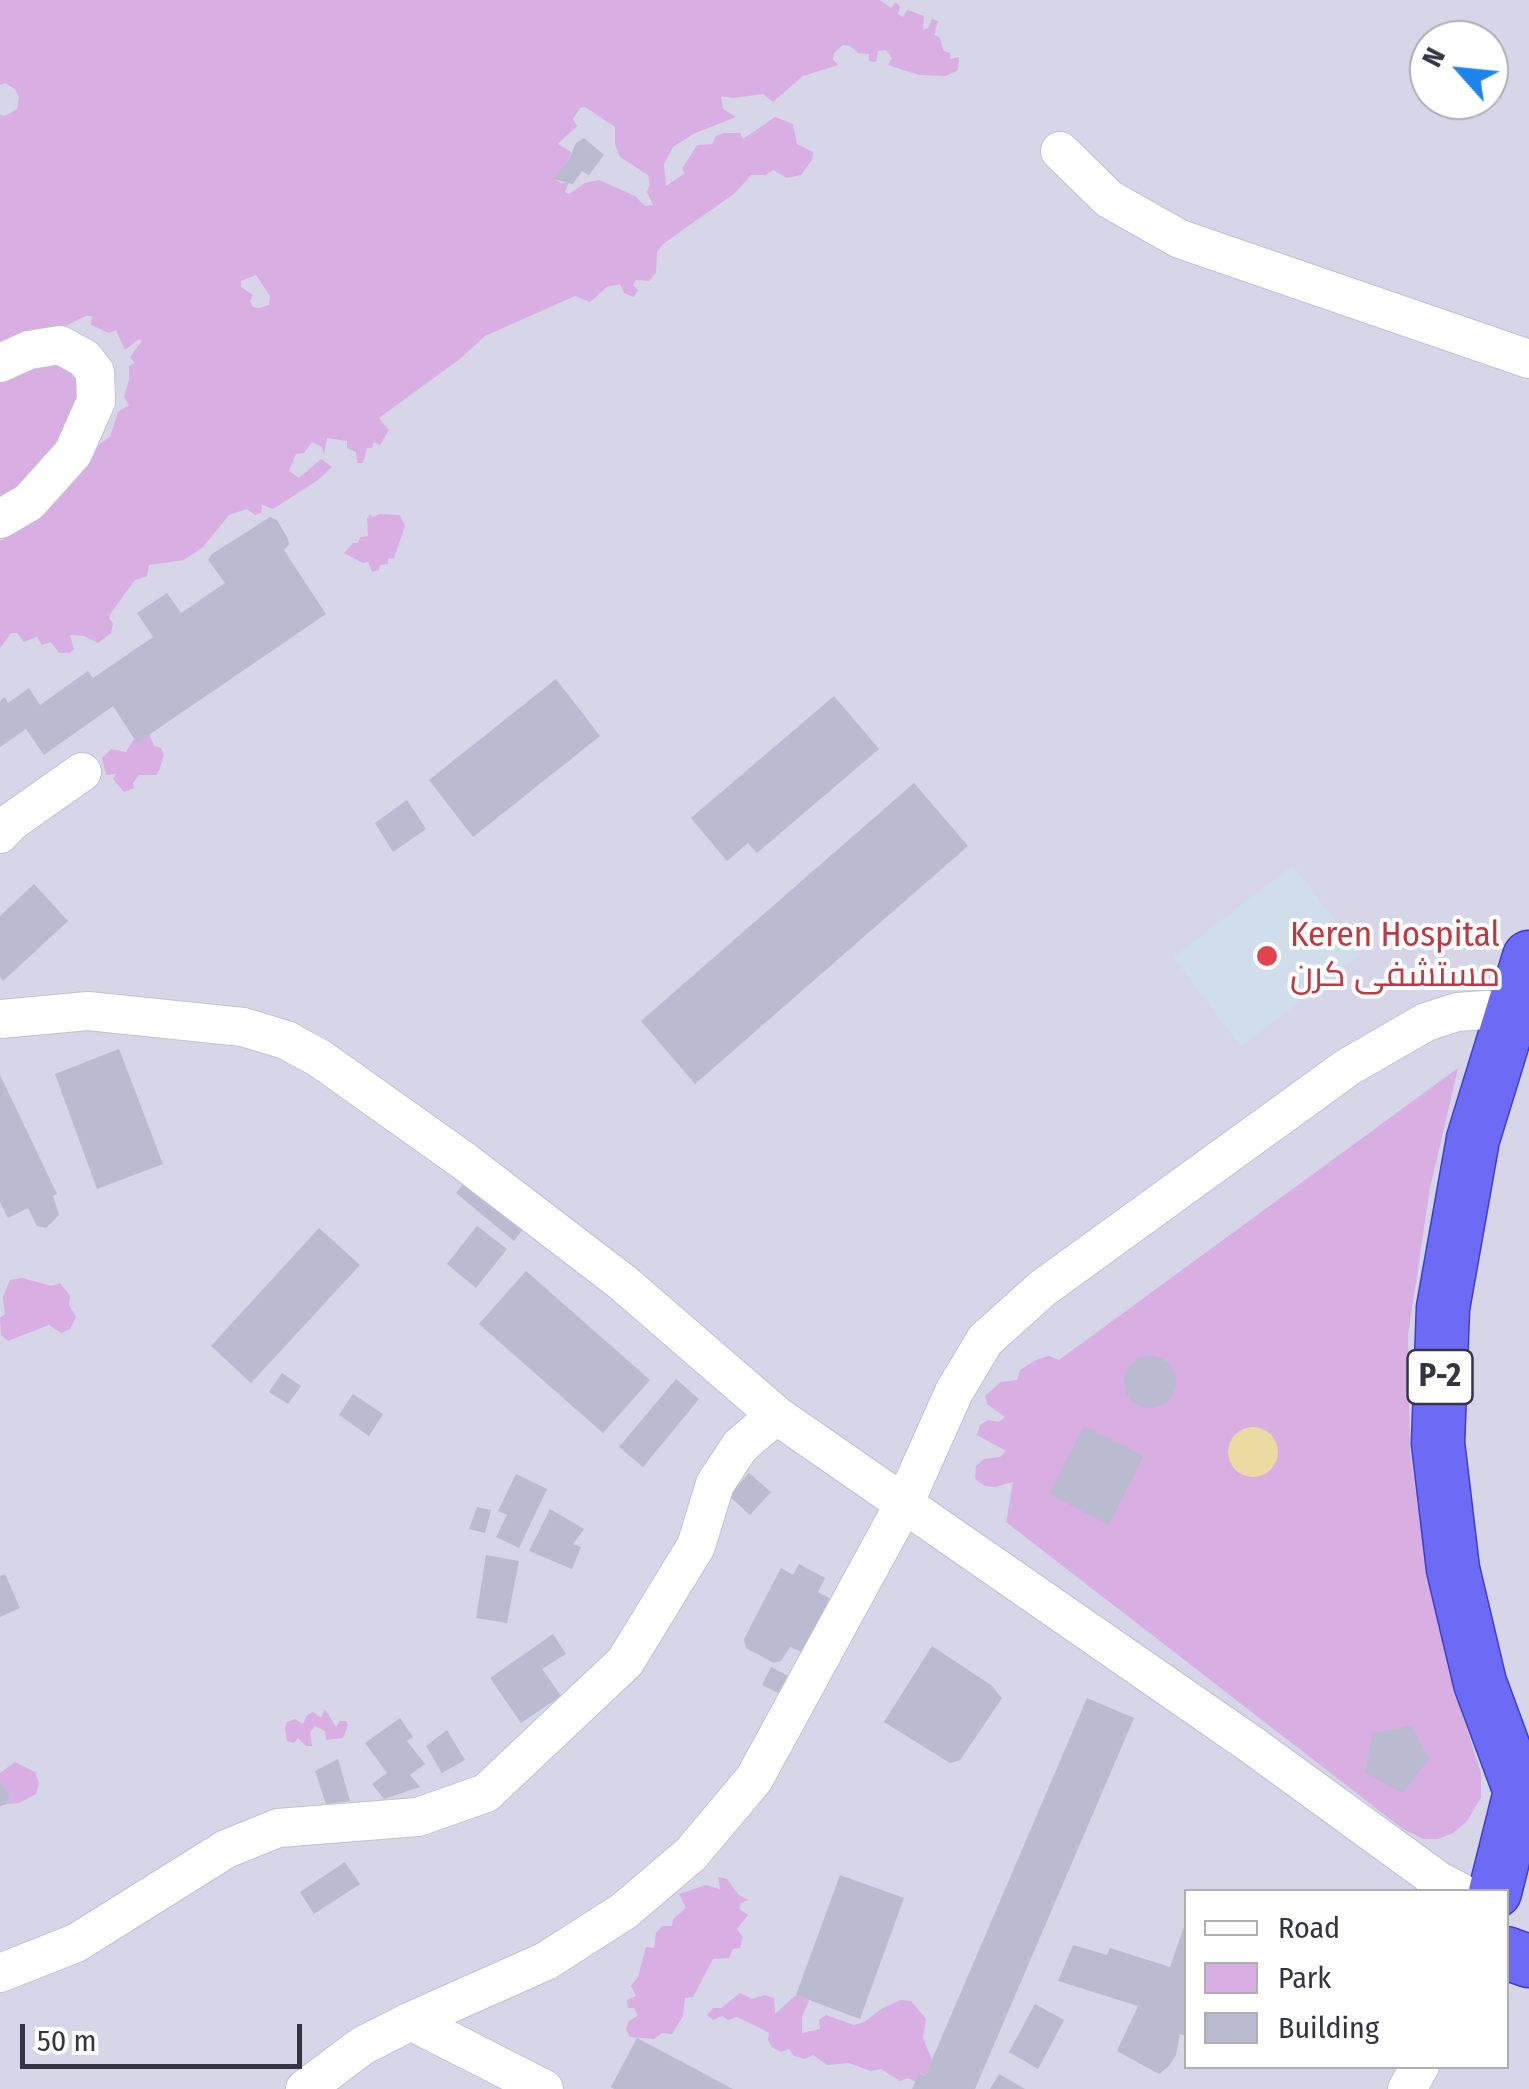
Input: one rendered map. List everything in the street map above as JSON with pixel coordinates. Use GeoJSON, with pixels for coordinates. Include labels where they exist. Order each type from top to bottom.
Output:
{"type":"FeatureCollection","features":[{"type":"Feature","properties":{"kind":"highway","name":"P-2"},"geometry":{"type":"LineString","coordinates":[[1497,1889],[1524,1806],[1480,1682],[1453,1569],[1438,1443],[1443,1308],[1473,1139],[1520,1008],[1529,958]]}},
{"type":"Feature","properties":{"kind":"highway","name":"P-2"},"geometry":{"type":"LineString","coordinates":[[1500,1889],[1513,1878],[1529,1874]]}},
{"type":"Feature","properties":{"kind":"street"},"geometry":{"type":"LineString","coordinates":[[1060,150],[1110,200],[1180,239],[1529,359]]}},
{"type":"Feature","properties":{"kind":"street"},"geometry":{"type":"LineString","coordinates":[[0,363],[30,350],[60,345],[84,358],[95,372],[96,401],[73,453],[30,502],[0,520]]}},
{"type":"Feature","properties":{"kind":"street"},"geometry":{"type":"LineString","coordinates":[[0,834],[82,772]]}},
{"type":"Feature","properties":{"kind":"street"},"geometry":{"type":"LineString","coordinates":[[306,2089],[362,2046],[410,2020],[546,1961],[624,1910],[690,1854],[754,1780],[904,1504],[954,1392],[986,1340],[1043,1288],[1348,1068],[1426,1022],[1457,1012],[1520,1008]]}},
{"type":"Feature","properties":{"kind":"street"},"geometry":{"type":"LineString","coordinates":[[0,1019],[88,1011],[244,1026],[286,1040],[320,1058],[606,1270],[776,1415],[1455,1889]]}},
{"type":"Feature","properties":{"kind":"street"},"geometry":{"type":"LineString","coordinates":[[0,1973],[76,1944],[226,1849],[278,1828],[418,1817],[486,1793],[624,1662],[696,1546],[715,1484],[740,1446],[776,1415]]}},
{"type":"Feature","properties":{"kind":"street"},"geometry":{"type":"LineString","coordinates":[[410,2020],[544,2089]]}},
{"type":"Feature","properties":{"kind":"shaded area"},"geometry":{"type":"Polygon","coordinates":[[[0,0],[1529,0],[1529,2089],[0,2089],[0,0]]]}},
{"type":"Feature","properties":{"kind":"shaded area","name":"Keren Hospital مستشفى كرن"},"geometry":{"type":"Polygon","coordinates":[[[1293,865],[1361,955],[1241,1047],[1173,957],[1293,865]]]}},
{"type":"Feature","properties":{"kind":"shaded area"},"geometry":{"type":"Polygon","coordinates":[[[1253,1427],[1271,1434],[1278,1452],[1271,1470],[1253,1477],[1235,1470],[1228,1452],[1235,1434],[1253,1427]]]}},
{"type":"Feature","properties":{"kind":"green space"},"geometry":{"type":"Polygon","coordinates":[[[0,0],[880,0],[891,8],[896,2],[900,7],[898,14],[903,17],[907,10],[924,16],[923,30],[932,19],[938,21],[934,35],[939,37],[944,51],[950,53],[950,59],[959,57],[958,70],[946,76],[919,75],[888,65],[892,58],[886,50],[878,51],[876,62],[869,61],[869,54],[843,45],[834,53],[838,65],[803,76],[773,102],[763,94],[721,96],[723,109],[736,117],[693,134],[673,147],[664,164],[666,186],[685,173],[682,169],[697,145],[712,144],[716,136],[724,133],[740,133],[743,139],[775,117],[793,124],[797,144],[813,152],[801,175],[787,178],[773,170],[766,175],[751,175],[735,193],[663,244],[657,252],[656,273],[649,281],[636,280],[633,285],[638,290],[634,297],[624,293],[620,284],[607,287],[590,302],[575,296],[485,336],[379,418],[389,430],[380,445],[374,442],[372,448],[367,448],[363,463],[357,463],[356,452],[347,448],[347,441],[327,438],[324,455],[322,447],[312,442],[304,453],[296,454],[289,471],[299,478],[321,459],[332,467],[318,480],[273,509],[262,505],[261,513],[255,515],[247,509],[229,515],[203,547],[184,560],[149,565],[147,576],[135,580],[111,613],[111,633],[98,643],[70,635],[74,649],[70,653],[59,653],[51,642],[42,645],[37,637],[24,642],[17,633],[11,633],[0,648],[0,541],[39,519],[47,510],[47,500],[92,449],[110,437],[118,412],[129,405],[124,397],[129,366],[135,363],[130,357],[142,341],[139,339],[125,350],[116,330],[109,333],[91,325],[92,316],[86,316],[0,357],[0,115],[17,109],[19,97],[15,89],[5,83],[0,85],[0,0]],[[585,107],[573,119],[577,126],[558,144],[571,152],[554,179],[569,182],[565,192],[569,194],[585,183],[599,180],[635,196],[645,206],[653,205],[647,192],[648,175],[620,157],[615,127],[585,107]],[[256,275],[241,281],[241,287],[253,295],[253,307],[259,308],[269,305],[270,296],[256,275]]]}},
{"type":"Feature","properties":{"kind":"green space"},"geometry":{"type":"Polygon","coordinates":[[[21,362],[69,364],[78,378],[80,400],[74,429],[0,508],[0,374],[21,362]]]}},
{"type":"Feature","properties":{"kind":"green space"},"geometry":{"type":"Polygon","coordinates":[[[370,514],[400,515],[405,526],[394,558],[372,572],[368,562],[344,553],[360,537],[368,536],[370,514]]]}},
{"type":"Feature","properties":{"kind":"green space"},"geometry":{"type":"Polygon","coordinates":[[[149,734],[164,755],[159,771],[156,775],[139,775],[134,788],[124,792],[113,779],[116,774],[106,775],[102,758],[111,749],[126,752],[134,739],[137,742],[149,734]]]}},
{"type":"Feature","properties":{"kind":"green space"},"geometry":{"type":"Polygon","coordinates":[[[1458,1068],[1430,1188],[1408,1335],[1410,1449],[1425,1561],[1450,1676],[1481,1773],[1481,1798],[1467,1821],[1453,1833],[1423,1839],[1403,1829],[1006,1522],[1013,1482],[995,1487],[975,1479],[976,1466],[1006,1451],[977,1435],[980,1425],[1005,1417],[987,1404],[985,1396],[1001,1382],[1017,1380],[1020,1370],[1038,1359],[1049,1356],[1059,1360],[1458,1068]]]}},
{"type":"Feature","properties":{"kind":"green space"},"geometry":{"type":"Polygon","coordinates":[[[22,1278],[52,1286],[60,1283],[70,1296],[69,1305],[76,1317],[70,1329],[61,1333],[49,1325],[8,1341],[1,1335],[3,1297],[10,1280],[22,1278]]]}},
{"type":"Feature","properties":{"kind":"green space"},"geometry":{"type":"Polygon","coordinates":[[[325,1709],[336,1727],[340,1721],[346,1721],[343,1738],[326,1740],[325,1731],[315,1726],[310,1732],[312,1746],[298,1738],[294,1743],[287,1741],[287,1722],[295,1719],[303,1724],[313,1712],[321,1718],[325,1709]]]}},
{"type":"Feature","properties":{"kind":"green space"},"geometry":{"type":"Polygon","coordinates":[[[15,1762],[35,1772],[39,1783],[36,1794],[7,1804],[10,1796],[0,1773],[15,1762]]]}},
{"type":"Feature","properties":{"kind":"green space"},"geometry":{"type":"Polygon","coordinates":[[[718,1877],[727,1879],[748,1900],[739,1909],[748,1915],[737,1929],[743,1937],[740,1948],[733,1949],[729,1958],[713,1959],[693,1997],[685,1998],[683,2016],[672,2034],[662,2033],[654,2039],[630,2037],[626,2029],[637,2016],[635,2008],[628,2008],[627,2000],[636,1996],[631,1986],[638,1977],[646,1947],[654,1948],[656,1933],[662,1926],[672,1926],[673,1919],[686,1908],[679,1894],[706,1885],[720,1889],[718,1877]]]}},
{"type":"Feature","properties":{"kind":"green space"},"geometry":{"type":"Polygon","coordinates":[[[740,1993],[752,1999],[765,1995],[774,1998],[775,2014],[796,1995],[809,2000],[802,2017],[802,2033],[820,2029],[819,2020],[826,2015],[854,2025],[901,2000],[911,2001],[926,2019],[923,2038],[932,2060],[925,2076],[920,2073],[916,2082],[908,2078],[900,2081],[881,2069],[871,2071],[848,2063],[827,2065],[813,2055],[805,2059],[794,2056],[789,2049],[781,2052],[772,2047],[769,2033],[760,2028],[737,2017],[713,2020],[707,2015],[740,1993]]]}},
{"type":"Feature","properties":{"kind":"building"},"geometry":{"type":"Polygon","coordinates":[[[584,138],[604,155],[589,175],[582,171],[573,184],[553,179],[576,143],[584,138]]]}},
{"type":"Feature","properties":{"kind":"building"},"geometry":{"type":"Polygon","coordinates":[[[270,517],[277,520],[288,539],[284,550],[326,614],[137,743],[113,706],[44,755],[26,729],[0,747],[0,701],[5,697],[8,703],[29,688],[40,705],[88,671],[93,678],[153,637],[137,613],[167,593],[181,613],[225,583],[208,560],[212,554],[270,517]]]}},
{"type":"Feature","properties":{"kind":"building"},"geometry":{"type":"Polygon","coordinates":[[[556,679],[600,736],[473,837],[429,780],[556,679]]]}},
{"type":"Feature","properties":{"kind":"building"},"geometry":{"type":"Polygon","coordinates":[[[834,696],[879,749],[757,853],[748,843],[727,861],[691,818],[834,696]]]}},
{"type":"Feature","properties":{"kind":"building"},"geometry":{"type":"Polygon","coordinates":[[[914,783],[968,846],[695,1084],[641,1021],[914,783]]]}},
{"type":"Feature","properties":{"kind":"building"},"geometry":{"type":"Polygon","coordinates":[[[407,800],[426,829],[393,852],[375,823],[407,800]]]}},
{"type":"Feature","properties":{"kind":"building"},"geometry":{"type":"Polygon","coordinates":[[[34,884],[68,921],[3,981],[0,916],[34,884]]]}},
{"type":"Feature","properties":{"kind":"building"},"geometry":{"type":"Polygon","coordinates":[[[119,1049],[163,1164],[97,1189],[55,1074],[119,1049]]]}},
{"type":"Feature","properties":{"kind":"building"},"geometry":{"type":"Polygon","coordinates":[[[0,1075],[57,1194],[53,1196],[59,1215],[46,1228],[37,1226],[28,1208],[8,1218],[0,1202],[0,1075]]]}},
{"type":"Feature","properties":{"kind":"building"},"geometry":{"type":"Polygon","coordinates":[[[465,1182],[522,1230],[514,1241],[456,1193],[465,1182]]]}},
{"type":"Feature","properties":{"kind":"building"},"geometry":{"type":"Polygon","coordinates":[[[477,1226],[507,1249],[476,1288],[447,1264],[477,1226]]]}},
{"type":"Feature","properties":{"kind":"building"},"geometry":{"type":"Polygon","coordinates":[[[319,1228],[360,1265],[251,1383],[211,1346],[319,1228]]]}},
{"type":"Feature","properties":{"kind":"building"},"geometry":{"type":"Polygon","coordinates":[[[526,1271],[650,1380],[603,1433],[479,1324],[526,1271]]]}},
{"type":"Feature","properties":{"kind":"building"},"geometry":{"type":"Polygon","coordinates":[[[1150,1356],[1168,1364],[1176,1382],[1168,1400],[1150,1408],[1132,1400],[1124,1382],[1132,1364],[1150,1356]]]}},
{"type":"Feature","properties":{"kind":"building"},"geometry":{"type":"Polygon","coordinates":[[[282,1373],[301,1386],[288,1404],[269,1392],[282,1373]]]}},
{"type":"Feature","properties":{"kind":"building"},"geometry":{"type":"Polygon","coordinates":[[[676,1379],[699,1399],[643,1467],[619,1447],[676,1379]]]}},
{"type":"Feature","properties":{"kind":"building"},"geometry":{"type":"Polygon","coordinates":[[[353,1394],[383,1414],[369,1436],[339,1415],[353,1394]]]}},
{"type":"Feature","properties":{"kind":"building"},"geometry":{"type":"Polygon","coordinates":[[[1084,1426],[1143,1456],[1109,1525],[1049,1494],[1084,1426]]]}},
{"type":"Feature","properties":{"kind":"building"},"geometry":{"type":"Polygon","coordinates":[[[749,1473],[771,1492],[750,1515],[729,1496],[749,1473]]]}},
{"type":"Feature","properties":{"kind":"building"},"geometry":{"type":"Polygon","coordinates":[[[516,1474],[547,1489],[519,1548],[496,1537],[507,1515],[498,1511],[516,1474]]]}},
{"type":"Feature","properties":{"kind":"building"},"geometry":{"type":"Polygon","coordinates":[[[477,1507],[491,1510],[485,1533],[469,1529],[477,1507]]]}},
{"type":"Feature","properties":{"kind":"building"},"geometry":{"type":"Polygon","coordinates":[[[550,1509],[584,1529],[573,1544],[581,1547],[572,1569],[529,1551],[550,1509]]]}},
{"type":"Feature","properties":{"kind":"building"},"geometry":{"type":"Polygon","coordinates":[[[486,1555],[519,1561],[507,1623],[476,1618],[486,1555]]]}},
{"type":"Feature","properties":{"kind":"building"},"geometry":{"type":"Polygon","coordinates":[[[799,1564],[825,1578],[818,1592],[833,1600],[804,1653],[790,1647],[781,1661],[774,1663],[746,1648],[744,1639],[781,1568],[793,1575],[799,1564]]]}},
{"type":"Feature","properties":{"kind":"building"},"geometry":{"type":"Polygon","coordinates":[[[5,1574],[20,1608],[0,1617],[0,1576],[5,1574]]]}},
{"type":"Feature","properties":{"kind":"building"},"geometry":{"type":"Polygon","coordinates":[[[553,1634],[566,1654],[542,1669],[561,1696],[521,1723],[490,1678],[553,1634]]]}},
{"type":"Feature","properties":{"kind":"building"},"geometry":{"type":"Polygon","coordinates":[[[932,1646],[991,1685],[1002,1698],[960,1760],[950,1763],[884,1722],[932,1646]]]}},
{"type":"Feature","properties":{"kind":"building"},"geometry":{"type":"Polygon","coordinates":[[[771,1667],[788,1676],[778,1693],[762,1685],[771,1667]]]}},
{"type":"Feature","properties":{"kind":"building"},"geometry":{"type":"Polygon","coordinates":[[[1087,1698],[1134,1718],[975,2089],[912,2089],[919,2073],[925,2076],[1087,1698]]]}},
{"type":"Feature","properties":{"kind":"building"},"geometry":{"type":"Polygon","coordinates":[[[400,1718],[413,1737],[407,1741],[425,1764],[410,1775],[420,1787],[384,1799],[372,1784],[387,1773],[365,1743],[400,1718]]]}},
{"type":"Feature","properties":{"kind":"building"},"geometry":{"type":"Polygon","coordinates":[[[1411,1726],[1429,1758],[1403,1793],[1365,1773],[1373,1733],[1411,1726]]]}},
{"type":"Feature","properties":{"kind":"building"},"geometry":{"type":"Polygon","coordinates":[[[447,1730],[465,1760],[442,1773],[426,1746],[447,1730]]]}},
{"type":"Feature","properties":{"kind":"building"},"geometry":{"type":"Polygon","coordinates":[[[338,1759],[350,1801],[326,1804],[315,1771],[338,1759]]]}},
{"type":"Feature","properties":{"kind":"building"},"geometry":{"type":"Polygon","coordinates":[[[0,1780],[10,1796],[7,1804],[0,1806],[0,1780]]]}},
{"type":"Feature","properties":{"kind":"building"},"geometry":{"type":"Polygon","coordinates":[[[345,1862],[360,1884],[314,1914],[300,1892],[345,1862]]]}},
{"type":"Feature","properties":{"kind":"building"},"geometry":{"type":"Polygon","coordinates":[[[840,1875],[904,1898],[860,2019],[796,1995],[840,1875]]]}},
{"type":"Feature","properties":{"kind":"building"},"geometry":{"type":"Polygon","coordinates":[[[1184,1927],[1184,2035],[1180,2034],[1176,2055],[1159,2074],[1117,2051],[1138,2006],[1058,1981],[1073,1945],[1107,1955],[1110,1948],[1170,1967],[1184,1927]]]}},
{"type":"Feature","properties":{"kind":"building"},"geometry":{"type":"Polygon","coordinates":[[[1035,2004],[1064,2020],[1038,2069],[1009,2052],[1035,2004]]]}},
{"type":"Feature","properties":{"kind":"building"},"geometry":{"type":"Polygon","coordinates":[[[637,2038],[733,2089],[614,2089],[611,2087],[637,2038]]]}},
{"type":"Feature","properties":{"kind":"building"},"geometry":{"type":"Polygon","coordinates":[[[999,2074],[1025,2089],[990,2089],[999,2074]]]}},
{"type":"Feature","properties":{"kind":"place","name":"Keren Hospital مستشفى كرن"},"geometry":{"type":"Point","coordinates":[1267,956]}}]}
